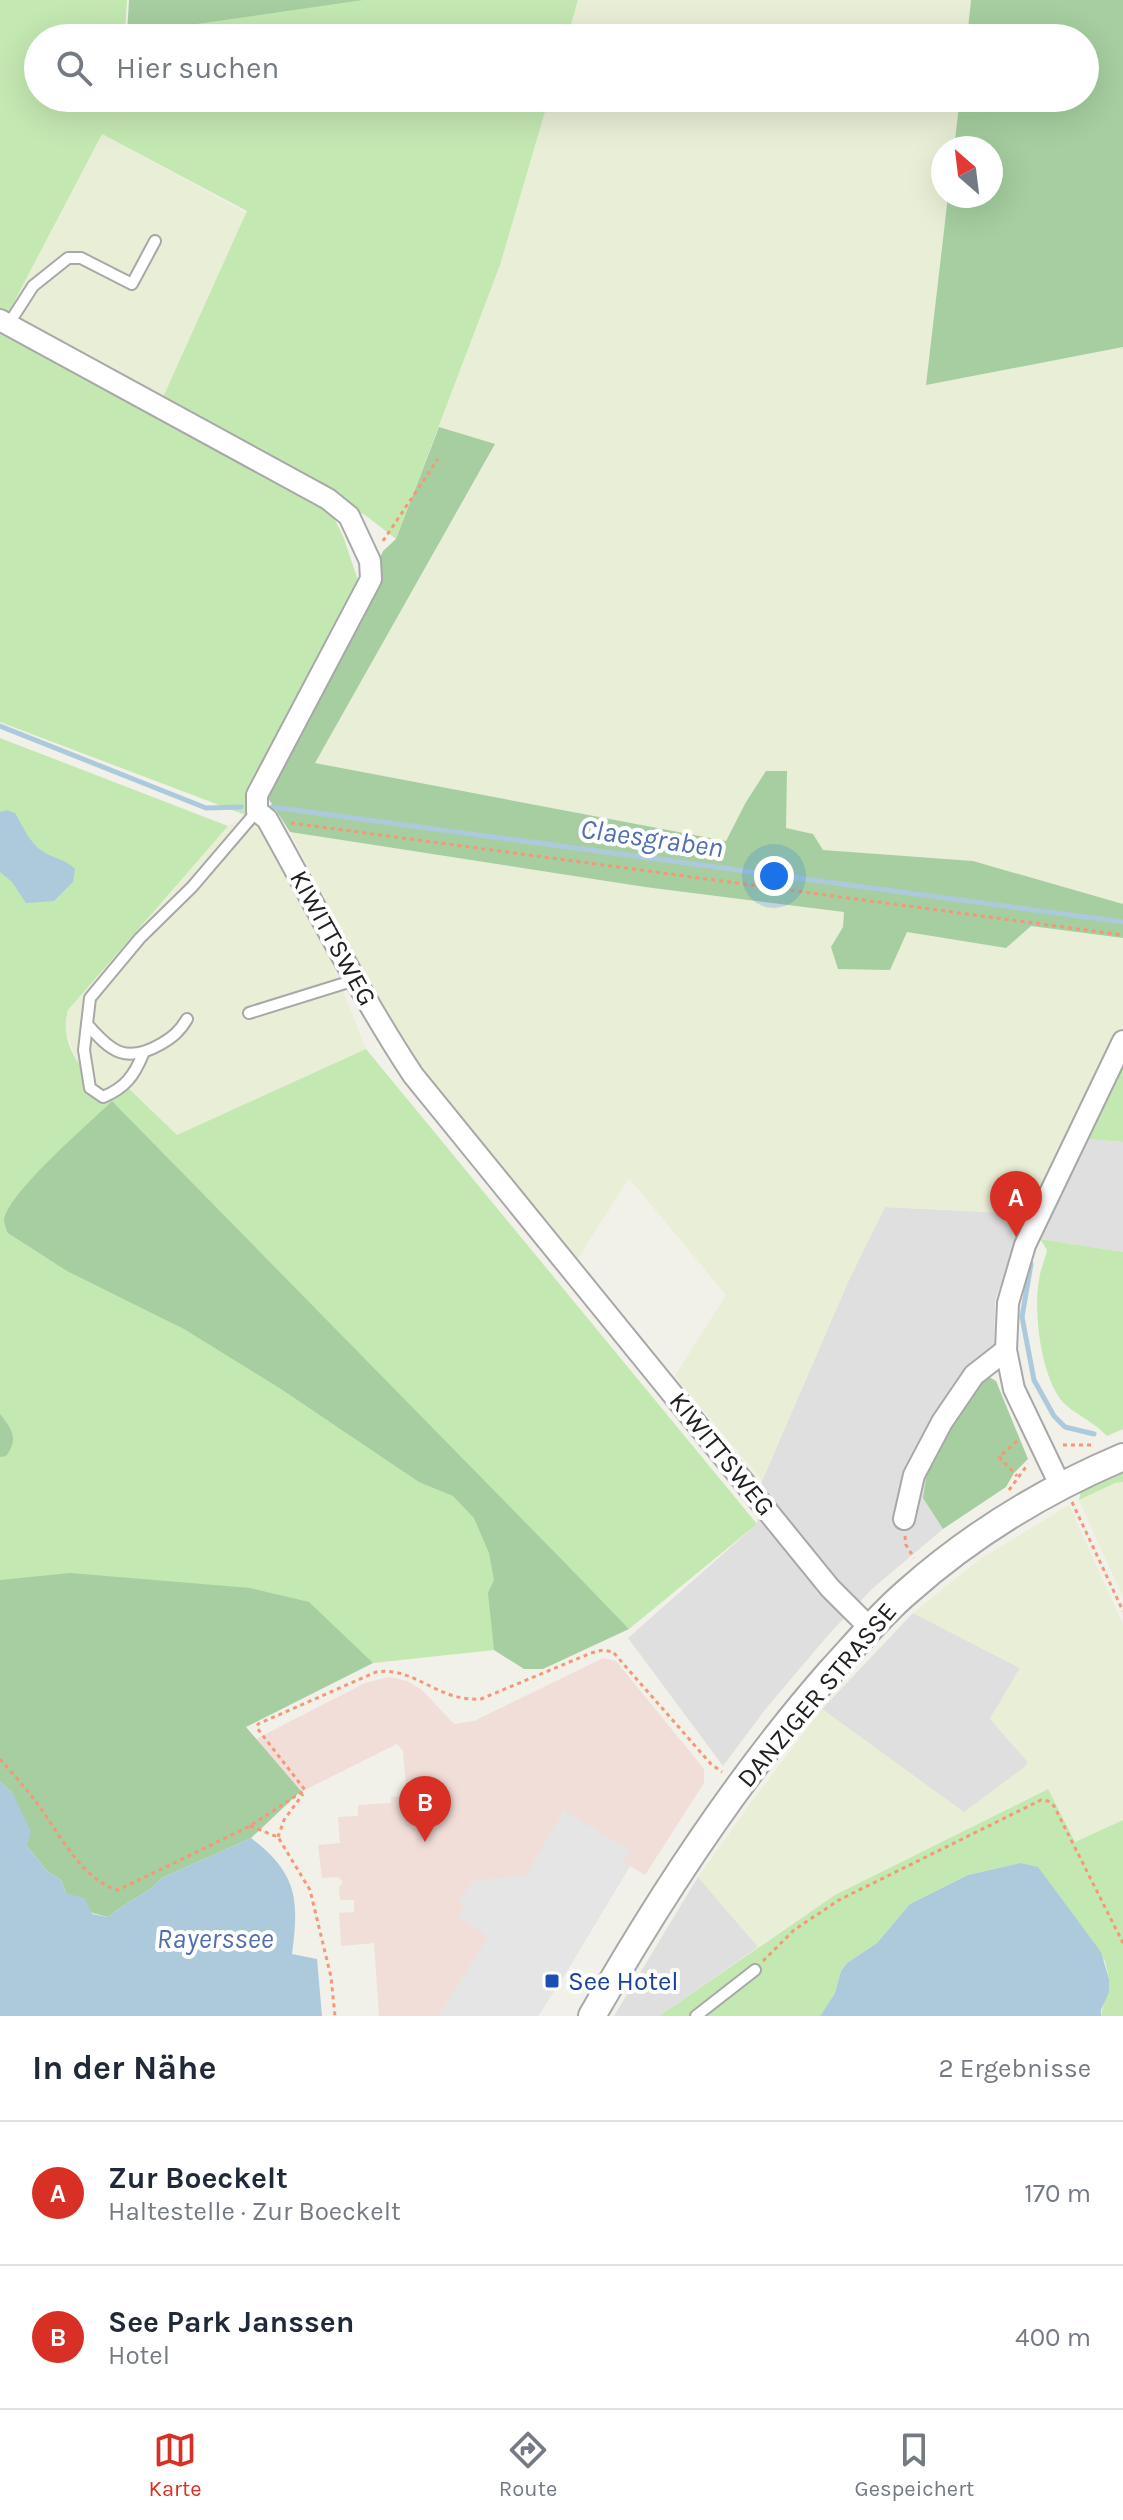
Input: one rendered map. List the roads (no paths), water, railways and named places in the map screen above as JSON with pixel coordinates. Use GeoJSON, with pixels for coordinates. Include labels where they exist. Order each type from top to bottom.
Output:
{"type":"FeatureCollection","features":[{"type":"Feature","properties":{"kind":"street"},"geometry":{"type":"LineString","coordinates":[[4,323],[328,499],[349,516],[370,561],[371,579],[257,795],[262,815]]}},
{"type":"Feature","properties":{"kind":"street","name":"KIWITTSWEG"},"geometry":{"type":"LineString","coordinates":[[262,815],[357,979],[379,1024],[413,1075],[830,1588],[870,1628]]}},
{"type":"Feature","properties":{"kind":"street"},"geometry":{"type":"LineString","coordinates":[[1061,1487],[1014,1389],[1006,1350],[1008,1303],[1025,1245],[1123,1041]]}},
{"type":"Feature","properties":{"kind":"street"},"geometry":{"type":"LineString","coordinates":[[904,1519],[914,1475],[942,1422],[974,1375],[1006,1350]]}},
{"type":"Feature","properties":{"kind":"street","name":"DANZIGER STRASSE"},"geometry":{"type":"LineString","coordinates":[[592,2016],[659,1906],[737,1790],[804,1703],[870,1628],[905,1593],[978,1536],[1061,1487],[1114,1449]]}},
{"type":"Feature","properties":{"kind":"lane"},"geometry":{"type":"LineString","coordinates":[[4,323],[33,286],[68,258],[81,258],[132,284],[155,241]]}},
{"type":"Feature","properties":{"kind":"lane"},"geometry":{"type":"LineString","coordinates":[[143,1054],[135,1074],[119,1091],[103,1097],[90,1088],[84,1050],[90,998],[140,938],[262,815]]}},
{"type":"Feature","properties":{"kind":"lane"},"geometry":{"type":"LineString","coordinates":[[249,1013],[357,979]]}},
{"type":"Feature","properties":{"kind":"lane"},"geometry":{"type":"LineString","coordinates":[[87,1024],[103,1043],[125,1055],[143,1054],[180,1032],[187,1019]]}},
{"type":"Feature","properties":{"kind":"lane"},"geometry":{"type":"LineString","coordinates":[[696,2016],[755,1970]]}},
{"type":"Feature","properties":{"kind":"water"},"geometry":{"type":"Polygon","coordinates":[[[7,810],[15,813],[36,846],[75,869],[73,882],[54,901],[26,903],[12,882],[0,872],[0,812],[7,810]]]}},
{"type":"Feature","properties":{"kind":"water","name":"Rayerssee"},"geometry":{"type":"Polygon","coordinates":[[[0,1782],[12,1792],[31,1831],[27,1846],[47,1871],[61,1880],[66,1893],[85,1898],[92,1914],[108,1917],[162,1878],[251,1838],[278,1864],[292,1889],[295,1918],[292,1954],[317,1959],[322,2016],[0,2016],[0,1782]]]}},
{"type":"Feature","properties":{"kind":"water"},"geometry":{"type":"Polygon","coordinates":[[[1020,1863],[1038,1867],[1101,1952],[1109,1979],[1109,1992],[1101,2016],[820,2016],[835,1993],[841,1971],[847,1963],[877,1943],[910,1904],[968,1875],[1020,1863]]]}},
{"type":"Feature","properties":{"kind":"waterway","name":"Claesgraben"},"geometry":{"type":"LineString","coordinates":[[0,726],[206,808],[241,807]]}},
{"type":"Feature","properties":{"kind":"waterway","name":"Claesgraben"},"geometry":{"type":"LineString","coordinates":[[272,807],[1123,922]]}},
{"type":"Feature","properties":{"kind":"waterway"},"geometry":{"type":"LineString","coordinates":[[1031,1264],[1022,1317],[1034,1380],[1054,1416],[1065,1427],[1094,1434]]}},
{"type":"Feature","properties":{"kind":"place","name":"Zur Boeckelt"},"geometry":{"type":"Point","coordinates":[1016,1237]}},
{"type":"Feature","properties":{"kind":"place","name":"See Park Janssen"},"geometry":{"type":"Point","coordinates":[425,1842]}},
{"type":"Feature","properties":{"kind":"place","name":"See Hotel"},"geometry":{"type":"Point","coordinates":[552,1981]}}]}
